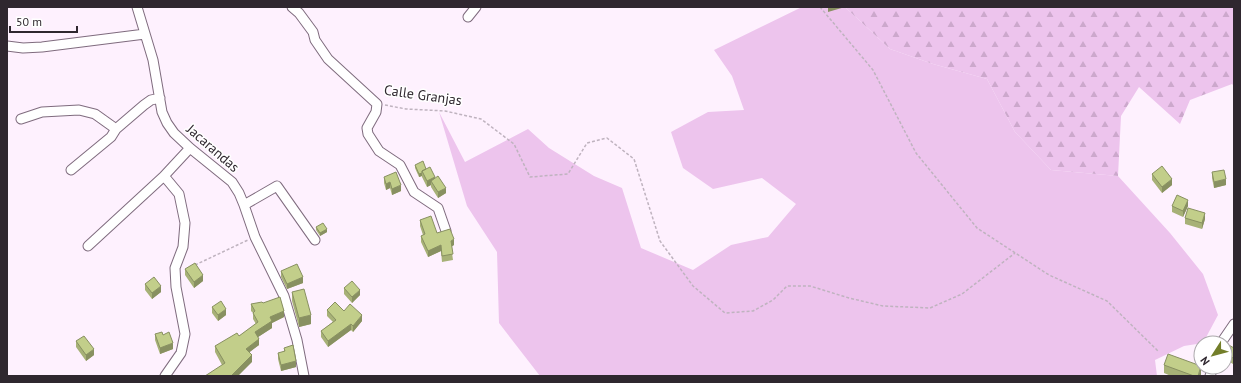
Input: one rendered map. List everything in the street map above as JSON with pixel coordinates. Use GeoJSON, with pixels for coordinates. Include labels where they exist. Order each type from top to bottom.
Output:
{"type":"FeatureCollection","features":[{"type":"Feature","properties":{"kind":"street","name":"Jacarandas"},"geometry":{"type":"LineString","coordinates":[[137,7],[154,60],[162,112],[174,133],[232,182],[244,205],[255,237],[284,296],[297,340],[304,376]]}},
{"type":"Feature","properties":{"kind":"street","name":"Calle Granjas"},"geometry":{"type":"LineString","coordinates":[[292,7],[299,13],[313,32],[315,40],[328,59],[377,104]]}},
{"type":"Feature","properties":{"kind":"street"},"geometry":{"type":"LineString","coordinates":[[468,17],[476,7]]}},
{"type":"Feature","properties":{"kind":"street"},"geometry":{"type":"LineString","coordinates":[[7,46],[23,48],[145,34]]}},
{"type":"Feature","properties":{"kind":"street"},"geometry":{"type":"LineString","coordinates":[[71,170],[111,137],[116,129],[144,105],[151,100],[160,98]]}},
{"type":"Feature","properties":{"kind":"street"},"geometry":{"type":"LineString","coordinates":[[377,104],[376,112],[367,128],[368,134],[379,151],[400,165],[414,192],[438,208],[446,231]]}},
{"type":"Feature","properties":{"kind":"street"},"geometry":{"type":"LineString","coordinates":[[21,119],[42,112],[79,110],[95,114],[116,129]]}},
{"type":"Feature","properties":{"kind":"street"},"geometry":{"type":"LineString","coordinates":[[88,246],[164,176],[190,148]]}},
{"type":"Feature","properties":{"kind":"street"},"geometry":{"type":"LineString","coordinates":[[164,176],[179,194],[185,223],[182,247],[175,268],[176,287],[185,334],[181,353],[165,376]]}},
{"type":"Feature","properties":{"kind":"street"},"geometry":{"type":"LineString","coordinates":[[244,205],[277,186],[315,240]]}},
{"type":"Feature","properties":{"kind":"street"},"geometry":{"type":"LineString","coordinates":[[1227,335],[1234,324]]}},
{"type":"Feature","properties":{"kind":"path"},"geometry":{"type":"LineString","coordinates":[[820,7],[873,70],[916,153],[977,228],[1049,274],[1107,301],[1158,351]]}},
{"type":"Feature","properties":{"kind":"path","name":"Calle Granjas"},"geometry":{"type":"LineString","coordinates":[[377,104],[406,109],[445,112],[481,119],[514,144],[530,177],[568,174],[587,143],[607,138],[634,159],[660,241],[693,286],[726,313],[753,311],[773,300],[787,286],[810,286],[849,298],[883,306],[930,308],[962,294],[1015,253]]}},
{"type":"Feature","properties":{"kind":"path"},"geometry":{"type":"LineString","coordinates":[[191,267],[255,237]]}},
{"type":"Feature","properties":{"kind":"green space"},"geometry":{"type":"Polygon","coordinates":[[[802,7],[845,7],[890,49],[933,64],[987,79],[1015,132],[1051,170],[1118,176],[1170,233],[1203,274],[1218,315],[1207,335],[1193,335],[1193,345],[1184,346],[1155,360],[1157,376],[540,376],[499,323],[497,252],[467,206],[439,112],[465,162],[528,129],[549,148],[594,176],[622,188],[641,248],[693,270],[731,245],[768,237],[796,204],[762,178],[713,189],[683,168],[671,132],[708,112],[744,110],[732,76],[714,50],[802,7]]]}},
{"type":"Feature","properties":{"kind":"green space"},"geometry":{"type":"Polygon","coordinates":[[[845,7],[1234,7],[1234,86],[1232,84],[1190,100],[1180,124],[1139,87],[1121,116],[1118,176],[1051,170],[1015,132],[987,79],[933,64],[890,49],[845,7]]]}},
{"type":"Feature","properties":{"kind":"building"},"geometry":{"type":"Polygon","coordinates":[[[423,161],[426,169],[419,174],[415,165],[423,161]]]}},
{"type":"Feature","properties":{"kind":"building"},"geometry":{"type":"Polygon","coordinates":[[[1162,166],[1172,179],[1162,187],[1152,174],[1162,166]]]}},
{"type":"Feature","properties":{"kind":"building"},"geometry":{"type":"Polygon","coordinates":[[[430,167],[435,177],[427,181],[422,171],[430,167]]]}},
{"type":"Feature","properties":{"kind":"building"},"geometry":{"type":"Polygon","coordinates":[[[1224,170],[1226,179],[1214,182],[1212,172],[1224,170]]]}},
{"type":"Feature","properties":{"kind":"building"},"geometry":{"type":"Polygon","coordinates":[[[396,172],[401,185],[392,189],[390,182],[386,184],[384,177],[396,172]]]}},
{"type":"Feature","properties":{"kind":"building"},"geometry":{"type":"Polygon","coordinates":[[[438,176],[446,188],[438,192],[431,181],[438,176]]]}},
{"type":"Feature","properties":{"kind":"building"},"geometry":{"type":"Polygon","coordinates":[[[1177,195],[1188,200],[1183,211],[1172,206],[1177,195]]]}},
{"type":"Feature","properties":{"kind":"building"},"geometry":{"type":"Polygon","coordinates":[[[1188,208],[1205,213],[1202,223],[1185,218],[1188,208]]]}},
{"type":"Feature","properties":{"kind":"building"},"geometry":{"type":"Polygon","coordinates":[[[431,216],[437,233],[450,229],[454,239],[451,241],[453,254],[442,256],[441,245],[428,251],[421,236],[425,234],[420,220],[431,216]]]}},
{"type":"Feature","properties":{"kind":"building"},"geometry":{"type":"Polygon","coordinates":[[[323,223],[327,229],[320,233],[316,227],[323,223]]]}},
{"type":"Feature","properties":{"kind":"building"},"geometry":{"type":"Polygon","coordinates":[[[195,263],[203,275],[194,282],[185,269],[195,263]]]}},
{"type":"Feature","properties":{"kind":"building"},"geometry":{"type":"Polygon","coordinates":[[[297,264],[303,277],[287,284],[281,271],[297,264]]]}},
{"type":"Feature","properties":{"kind":"building"},"geometry":{"type":"Polygon","coordinates":[[[154,277],[161,286],[152,293],[145,284],[154,277]]]}},
{"type":"Feature","properties":{"kind":"building"},"geometry":{"type":"Polygon","coordinates":[[[352,281],[360,290],[352,297],[344,288],[352,281]]]}},
{"type":"Feature","properties":{"kind":"building"},"geometry":{"type":"Polygon","coordinates":[[[304,289],[311,315],[299,318],[292,292],[304,289]]]}},
{"type":"Feature","properties":{"kind":"building"},"geometry":{"type":"Polygon","coordinates":[[[280,297],[284,311],[270,317],[272,321],[255,332],[259,339],[246,349],[252,355],[232,375],[233,376],[205,376],[225,363],[215,346],[237,333],[239,336],[258,322],[253,313],[255,311],[251,304],[263,303],[280,297]]]}},
{"type":"Feature","properties":{"kind":"building"},"geometry":{"type":"Polygon","coordinates":[[[221,301],[226,309],[218,315],[212,307],[221,301]]]}},
{"type":"Feature","properties":{"kind":"building"},"geometry":{"type":"Polygon","coordinates":[[[335,302],[344,311],[350,304],[362,315],[353,326],[351,324],[328,341],[321,331],[336,320],[327,310],[335,302]]]}},
{"type":"Feature","properties":{"kind":"building"},"geometry":{"type":"Polygon","coordinates":[[[162,332],[163,335],[169,332],[173,343],[160,348],[155,334],[162,332]]]}},
{"type":"Feature","properties":{"kind":"building"},"geometry":{"type":"Polygon","coordinates":[[[84,336],[94,349],[86,355],[76,341],[84,336]]]}},
{"type":"Feature","properties":{"kind":"building"},"geometry":{"type":"Polygon","coordinates":[[[293,345],[296,361],[281,365],[278,353],[285,351],[284,348],[293,345]]]}},
{"type":"Feature","properties":{"kind":"building"},"geometry":{"type":"Polygon","coordinates":[[[1168,354],[1193,363],[1193,375],[1198,376],[1194,376],[1164,365],[1168,354]]]}}]}
